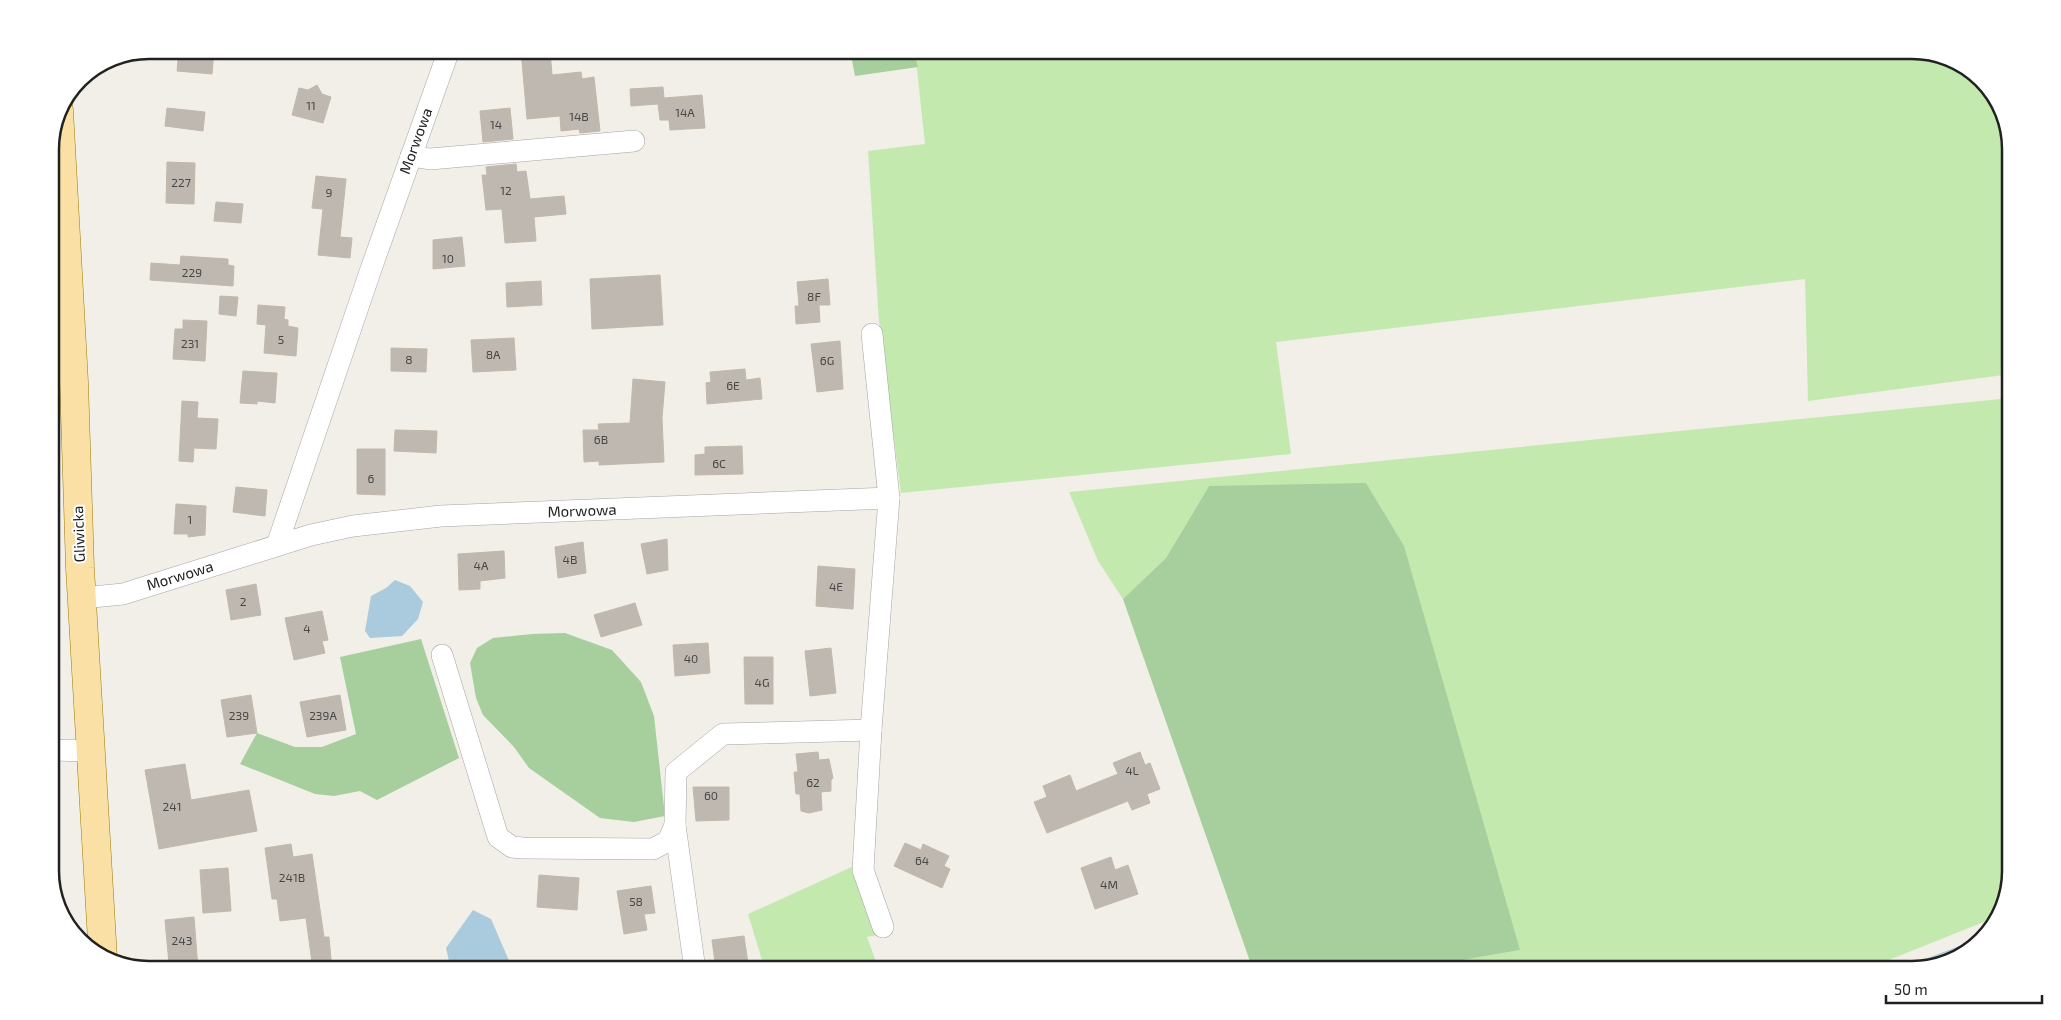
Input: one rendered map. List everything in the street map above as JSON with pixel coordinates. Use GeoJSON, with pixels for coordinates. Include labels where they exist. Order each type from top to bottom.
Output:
{"type":"FeatureCollection","features":[{"type":"Feature","properties":{"kind":"main road","name":"Gliwicka"},"geometry":{"type":"LineString","coordinates":[[60,135],[74,370],[82,598],[102,948]]}},
{"type":"Feature","properties":{"kind":"street","name":"Morwowa"},"geometry":{"type":"LineString","coordinates":[[277,545],[446,59]]}},
{"type":"Feature","properties":{"kind":"street"},"geometry":{"type":"LineString","coordinates":[[411,156],[430,159],[634,142]]}},
{"type":"Feature","properties":{"kind":"street"},"geometry":{"type":"LineString","coordinates":[[872,334],[889,498],[871,730],[863,870],[883,927]]}},
{"type":"Feature","properties":{"kind":"street","name":"Morwowa"},"geometry":{"type":"LineString","coordinates":[[82,598],[123,594],[277,545],[352,526],[441,516],[889,498]]}},
{"type":"Feature","properties":{"kind":"street"},"geometry":{"type":"LineString","coordinates":[[442,655],[498,837],[512,847],[523,848],[653,848],[668,841],[676,825]]}},
{"type":"Feature","properties":{"kind":"street"},"geometry":{"type":"LineString","coordinates":[[694,961],[676,825],[676,772],[724,734],[871,730]]}},
{"type":"Feature","properties":{"kind":"street"},"geometry":{"type":"LineString","coordinates":[[59,750],[91,751]]}},
{"type":"Feature","properties":{"kind":"green space"},"geometry":{"type":"Polygon","coordinates":[[[852,59],[920,59],[916,60],[918,67],[855,76],[852,59]]]}},
{"type":"Feature","properties":{"kind":"green space"},"geometry":{"type":"Polygon","coordinates":[[[1912,59],[1935,62],[1962,74],[1980,89],[1993,109],[2001,131],[2002,375],[1808,401],[1805,279],[1276,342],[1291,454],[901,493],[879,322],[868,151],[925,144],[916,60],[1912,59]]]}},
{"type":"Feature","properties":{"kind":"green space"},"geometry":{"type":"Polygon","coordinates":[[[2002,399],[2002,871],[1999,894],[1993,911],[1987,920],[1886,961],[1457,961],[1520,950],[1209,486],[1166,558],[1123,599],[1098,561],[1069,492],[2002,399]]]}},
{"type":"Feature","properties":{"kind":"green space"},"geometry":{"type":"Polygon","coordinates":[[[1366,483],[1404,546],[1520,950],[1457,961],[1250,961],[1123,599],[1166,558],[1209,486],[1366,483]]]}},
{"type":"Feature","properties":{"kind":"green space"},"geometry":{"type":"Polygon","coordinates":[[[565,633],[612,650],[641,682],[654,716],[665,816],[634,822],[600,818],[529,768],[514,747],[483,715],[476,698],[470,663],[477,648],[493,638],[565,633]]]}},
{"type":"Feature","properties":{"kind":"green space"},"geometry":{"type":"Polygon","coordinates":[[[421,639],[459,758],[377,800],[360,791],[334,796],[315,794],[240,764],[257,733],[295,747],[322,747],[356,734],[340,657],[421,639]]]}},
{"type":"Feature","properties":{"kind":"green space"},"geometry":{"type":"Polygon","coordinates":[[[856,865],[877,935],[867,937],[876,961],[762,961],[748,914],[856,865]]]}},
{"type":"Feature","properties":{"kind":"water"},"geometry":{"type":"Polygon","coordinates":[[[395,580],[410,586],[423,602],[418,619],[402,636],[370,638],[365,631],[371,596],[386,588],[395,580]]]}},
{"type":"Feature","properties":{"kind":"water"},"geometry":{"type":"Polygon","coordinates":[[[473,910],[491,919],[509,961],[449,961],[446,948],[473,910]]]}},
{"type":"Feature","properties":{"kind":"building"},"geometry":{"type":"Polygon","coordinates":[[[178,59],[213,59],[212,74],[177,71],[178,59]]]}},
{"type":"Feature","properties":{"kind":"building"},"geometry":{"type":"Polygon","coordinates":[[[522,59],[551,59],[552,75],[581,72],[582,79],[594,77],[600,131],[580,133],[579,129],[561,131],[560,116],[527,119],[522,59]]]}},
{"type":"Feature","properties":{"kind":"building"},"geometry":{"type":"Polygon","coordinates":[[[317,85],[322,94],[331,97],[323,123],[292,115],[299,88],[308,90],[317,85]]]}},
{"type":"Feature","properties":{"kind":"building"},"geometry":{"type":"Polygon","coordinates":[[[663,87],[664,98],[702,95],[705,128],[670,130],[669,120],[660,120],[658,104],[631,106],[630,89],[663,87]]]}},
{"type":"Feature","properties":{"kind":"building"},"geometry":{"type":"Polygon","coordinates":[[[167,108],[205,112],[203,131],[165,126],[167,108]]]}},
{"type":"Feature","properties":{"kind":"building"},"geometry":{"type":"Polygon","coordinates":[[[510,108],[513,139],[483,142],[480,111],[510,108]]]}},
{"type":"Feature","properties":{"kind":"building"},"geometry":{"type":"Polygon","coordinates":[[[167,162],[195,163],[194,204],[166,203],[167,162]]]}},
{"type":"Feature","properties":{"kind":"building"},"geometry":{"type":"Polygon","coordinates":[[[516,164],[517,172],[526,171],[530,199],[564,196],[566,214],[534,217],[536,241],[505,243],[502,209],[486,210],[482,175],[487,175],[486,167],[516,164]]]}},
{"type":"Feature","properties":{"kind":"building"},"geometry":{"type":"Polygon","coordinates":[[[316,176],[346,179],[340,237],[352,238],[350,258],[318,255],[323,209],[312,208],[316,176]]]}},
{"type":"Feature","properties":{"kind":"building"},"geometry":{"type":"Polygon","coordinates":[[[216,202],[243,204],[241,223],[214,221],[216,202]]]}},
{"type":"Feature","properties":{"kind":"building"},"geometry":{"type":"Polygon","coordinates":[[[462,237],[465,266],[433,269],[433,240],[462,237]]]}},
{"type":"Feature","properties":{"kind":"building"},"geometry":{"type":"Polygon","coordinates":[[[181,256],[228,259],[228,265],[234,266],[233,286],[150,280],[151,263],[180,265],[181,256]]]}},
{"type":"Feature","properties":{"kind":"building"},"geometry":{"type":"Polygon","coordinates":[[[660,275],[663,325],[592,329],[590,279],[660,275]]]}},
{"type":"Feature","properties":{"kind":"building"},"geometry":{"type":"Polygon","coordinates":[[[828,279],[830,305],[819,305],[820,322],[796,324],[795,306],[799,306],[797,282],[828,279]]]}},
{"type":"Feature","properties":{"kind":"building"},"geometry":{"type":"Polygon","coordinates":[[[541,281],[542,305],[507,307],[506,283],[541,281]]]}},
{"type":"Feature","properties":{"kind":"building"},"geometry":{"type":"Polygon","coordinates":[[[220,296],[238,297],[236,316],[219,314],[220,296]]]}},
{"type":"Feature","properties":{"kind":"building"},"geometry":{"type":"Polygon","coordinates":[[[258,305],[285,307],[284,319],[288,320],[288,326],[298,328],[296,356],[264,353],[266,325],[257,324],[258,305]]]}},
{"type":"Feature","properties":{"kind":"building"},"geometry":{"type":"Polygon","coordinates":[[[183,320],[207,321],[205,361],[173,359],[175,329],[183,329],[183,320]]]}},
{"type":"Feature","properties":{"kind":"building"},"geometry":{"type":"Polygon","coordinates":[[[514,338],[516,370],[473,372],[471,340],[514,338]]]}},
{"type":"Feature","properties":{"kind":"building"},"geometry":{"type":"Polygon","coordinates":[[[840,341],[843,389],[817,392],[811,344],[840,341]]]}},
{"type":"Feature","properties":{"kind":"building"},"geometry":{"type":"Polygon","coordinates":[[[391,348],[427,349],[426,372],[391,371],[391,348]]]}},
{"type":"Feature","properties":{"kind":"building"},"geometry":{"type":"Polygon","coordinates":[[[745,369],[746,380],[760,378],[762,399],[707,404],[706,383],[711,382],[710,372],[745,369]]]}},
{"type":"Feature","properties":{"kind":"building"},"geometry":{"type":"Polygon","coordinates":[[[243,371],[277,373],[275,403],[257,401],[257,404],[240,403],[243,371]]]}},
{"type":"Feature","properties":{"kind":"building"},"geometry":{"type":"Polygon","coordinates":[[[633,379],[665,382],[662,418],[664,462],[599,465],[599,461],[584,462],[583,430],[599,430],[598,424],[630,423],[633,379]]]}},
{"type":"Feature","properties":{"kind":"building"},"geometry":{"type":"Polygon","coordinates":[[[182,401],[198,402],[197,418],[218,419],[216,449],[194,448],[193,462],[179,461],[182,401]]]}},
{"type":"Feature","properties":{"kind":"building"},"geometry":{"type":"Polygon","coordinates":[[[395,430],[437,431],[436,453],[394,451],[395,430]]]}},
{"type":"Feature","properties":{"kind":"building"},"geometry":{"type":"Polygon","coordinates":[[[742,446],[743,474],[695,475],[695,455],[705,454],[705,447],[742,446]]]}},
{"type":"Feature","properties":{"kind":"building"},"geometry":{"type":"Polygon","coordinates":[[[357,449],[385,449],[385,495],[357,494],[357,449]]]}},
{"type":"Feature","properties":{"kind":"building"},"geometry":{"type":"Polygon","coordinates":[[[236,487],[267,490],[265,516],[233,512],[236,487]]]}},
{"type":"Feature","properties":{"kind":"building"},"geometry":{"type":"Polygon","coordinates":[[[176,504],[206,506],[205,535],[188,537],[188,534],[174,534],[176,504]]]}},
{"type":"Feature","properties":{"kind":"building"},"geometry":{"type":"Polygon","coordinates":[[[667,539],[668,570],[647,574],[641,544],[667,539]]]}},
{"type":"Feature","properties":{"kind":"building"},"geometry":{"type":"Polygon","coordinates":[[[583,542],[586,573],[558,578],[555,547],[583,542]]]}},
{"type":"Feature","properties":{"kind":"building"},"geometry":{"type":"Polygon","coordinates":[[[504,551],[505,578],[480,581],[480,589],[459,590],[458,554],[504,551]]]}},
{"type":"Feature","properties":{"kind":"building"},"geometry":{"type":"Polygon","coordinates":[[[818,566],[855,569],[853,609],[816,606],[818,566]]]}},
{"type":"Feature","properties":{"kind":"building"},"geometry":{"type":"Polygon","coordinates":[[[256,584],[261,615],[231,620],[226,590],[256,584]]]}},
{"type":"Feature","properties":{"kind":"building"},"geometry":{"type":"Polygon","coordinates":[[[635,603],[642,625],[601,637],[594,615],[635,603]]]}},
{"type":"Feature","properties":{"kind":"building"},"geometry":{"type":"Polygon","coordinates":[[[322,611],[328,640],[322,641],[325,653],[294,660],[285,618],[322,611]]]}},
{"type":"Feature","properties":{"kind":"building"},"geometry":{"type":"Polygon","coordinates":[[[708,643],[710,673],[675,676],[673,645],[708,643]]]}},
{"type":"Feature","properties":{"kind":"building"},"geometry":{"type":"Polygon","coordinates":[[[831,648],[836,693],[810,696],[805,651],[831,648]]]}},
{"type":"Feature","properties":{"kind":"building"},"geometry":{"type":"Polygon","coordinates":[[[744,657],[773,657],[773,704],[745,704],[744,657]]]}},
{"type":"Feature","properties":{"kind":"building"},"geometry":{"type":"Polygon","coordinates":[[[251,695],[257,733],[227,737],[221,700],[251,695]]]}},
{"type":"Feature","properties":{"kind":"building"},"geometry":{"type":"Polygon","coordinates":[[[340,695],[346,730],[307,737],[300,702],[340,695]]]}},
{"type":"Feature","properties":{"kind":"building"},"geometry":{"type":"Polygon","coordinates":[[[818,752],[819,760],[829,759],[833,778],[831,780],[831,791],[821,792],[822,810],[809,813],[801,811],[800,794],[796,794],[794,772],[798,772],[796,754],[818,752]]]}},
{"type":"Feature","properties":{"kind":"building"},"geometry":{"type":"Polygon","coordinates":[[[1140,752],[1145,765],[1150,763],[1160,789],[1147,794],[1150,803],[1132,810],[1128,801],[1047,833],[1034,802],[1047,797],[1043,786],[1070,775],[1076,791],[1118,774],[1113,763],[1140,752]]]}},
{"type":"Feature","properties":{"kind":"building"},"geometry":{"type":"Polygon","coordinates":[[[185,764],[191,800],[249,790],[257,831],[159,849],[145,770],[185,764]]]}},
{"type":"Feature","properties":{"kind":"building"},"geometry":{"type":"Polygon","coordinates":[[[693,787],[729,787],[729,820],[696,821],[693,787]]]}},
{"type":"Feature","properties":{"kind":"building"},"geometry":{"type":"Polygon","coordinates":[[[905,843],[921,850],[923,844],[949,856],[944,866],[950,869],[942,888],[894,866],[905,843]]]}},
{"type":"Feature","properties":{"kind":"building"},"geometry":{"type":"Polygon","coordinates":[[[291,844],[293,857],[312,854],[324,937],[329,937],[331,961],[312,961],[306,918],[280,921],[277,899],[272,899],[265,848],[291,844]]]}},
{"type":"Feature","properties":{"kind":"building"},"geometry":{"type":"Polygon","coordinates":[[[1111,857],[1115,870],[1128,865],[1138,894],[1095,909],[1081,868],[1111,857]]]}},
{"type":"Feature","properties":{"kind":"building"},"geometry":{"type":"Polygon","coordinates":[[[228,868],[231,911],[203,913],[200,870],[228,868]]]}},
{"type":"Feature","properties":{"kind":"building"},"geometry":{"type":"Polygon","coordinates":[[[539,875],[579,878],[577,910],[537,907],[539,875]]]}},
{"type":"Feature","properties":{"kind":"building"},"geometry":{"type":"Polygon","coordinates":[[[651,886],[655,913],[644,914],[647,930],[624,934],[617,891],[651,886]]]}},
{"type":"Feature","properties":{"kind":"building"},"geometry":{"type":"Polygon","coordinates":[[[194,917],[197,961],[169,961],[165,920],[194,917]]]}},
{"type":"Feature","properties":{"kind":"building"},"geometry":{"type":"Polygon","coordinates":[[[744,936],[748,961],[715,961],[712,940],[744,936]]]}},
{"type":"Feature","properties":{"kind":"waterway"},"geometry":{"type":"LineString","coordinates":[[1944,955],[1948,954]]}}]}
